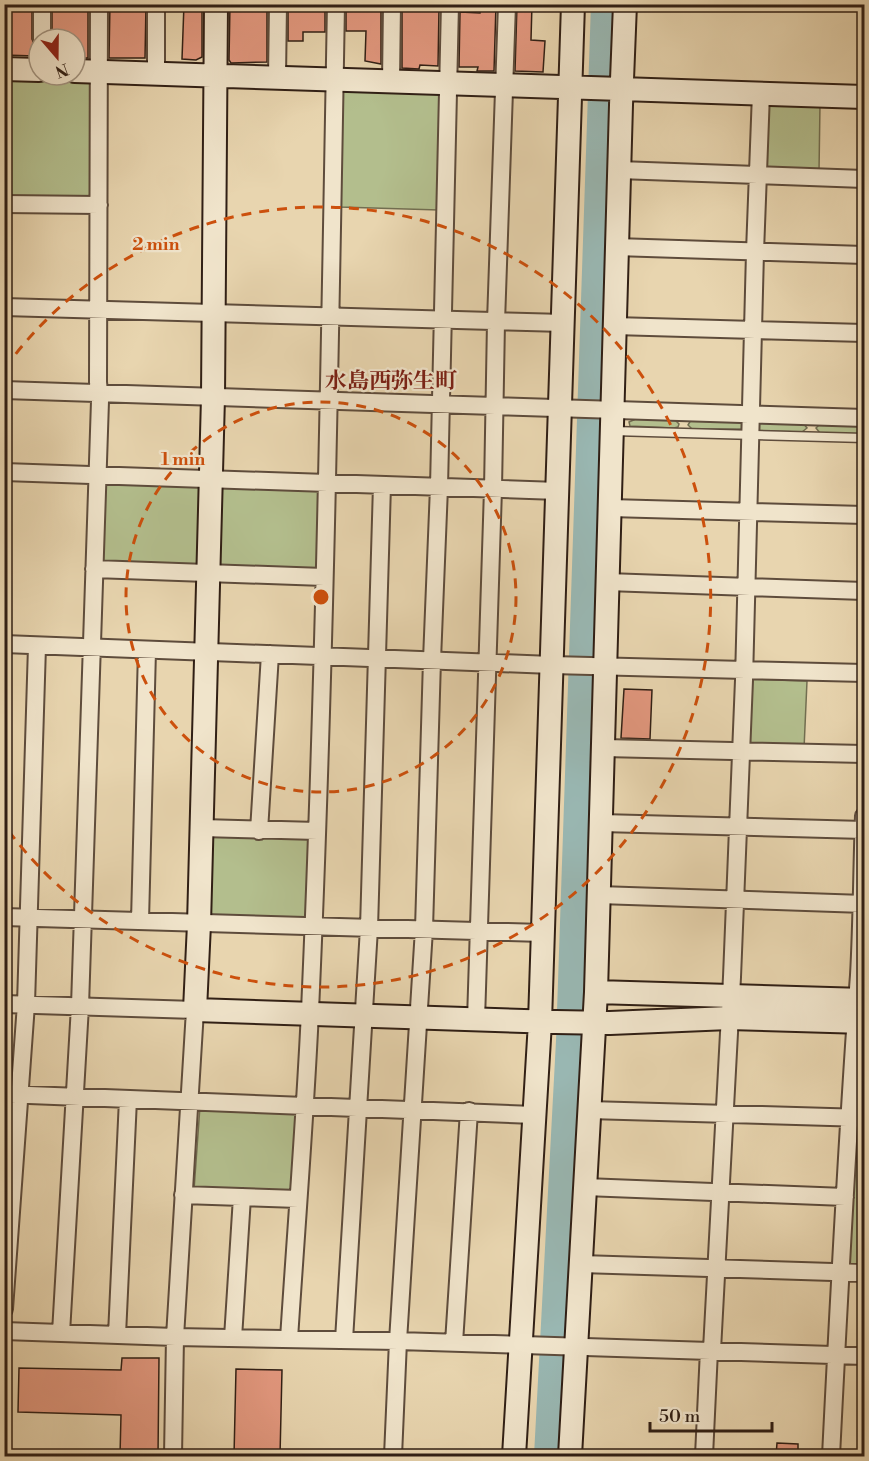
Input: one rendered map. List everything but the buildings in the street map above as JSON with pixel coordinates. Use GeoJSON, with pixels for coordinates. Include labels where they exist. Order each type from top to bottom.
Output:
{"type":"FeatureCollection","features":[{"type":"Feature","properties":{"kind":"street"},"geometry":{"type":"LineString","coordinates":[[42,4],[42,27]]}},
{"type":"Feature","properties":{"kind":"street"},"geometry":{"type":"LineString","coordinates":[[61,1333],[80,1006],[98,476],[99,4]]}},
{"type":"Feature","properties":{"kind":"street"},"geometry":{"type":"LineString","coordinates":[[156,4],[156,73]]}},
{"type":"Feature","properties":{"kind":"street"},"geometry":{"type":"LineString","coordinates":[[173,1456],[175,1337],[195,1010],[202,828],[213,397],[216,4]]}},
{"type":"Feature","properties":{"kind":"street"},"geometry":{"type":"LineString","coordinates":[[277,77],[278,4]]}},
{"type":"Feature","properties":{"kind":"street"},"geometry":{"type":"LineString","coordinates":[[289,1339],[314,927],[330,401],[336,4]]}},
{"type":"Feature","properties":{"kind":"street"},"geometry":{"type":"LineString","coordinates":[[391,81],[393,4]]}},
{"type":"Feature","properties":{"kind":"street"},"geometry":{"type":"LineString","coordinates":[[393,1456],[424,929],[439,487],[450,4]]}},
{"type":"Feature","properties":{"kind":"street"},"geometry":{"type":"LineString","coordinates":[[476,1020],[507,4]]}},
{"type":"Feature","properties":{"kind":"street"},"geometry":{"type":"LineString","coordinates":[[570,1456],[570,1347],[581,1264],[589,1110],[586,1022],[596,992],[604,748],[597,665],[608,582],[610,508],[607,417],[614,326],[619,170],[573,4]]}},
{"type":"Feature","properties":{"kind":"street"},"geometry":{"type":"LineString","coordinates":[[514,1456],[526,1346],[534,1115],[548,1022],[543,933],[560,665],[558,491],[568,408],[564,323],[597,87],[625,4]]}},
{"type":"Feature","properties":{"kind":"street"},"geometry":{"type":"LineString","coordinates":[[4,69],[27,70]]}},
{"type":"Feature","properties":{"kind":"street"},"geometry":{"type":"LineString","coordinates":[[87,72],[864,97]]}},
{"type":"Feature","properties":{"kind":"street"},"geometry":{"type":"LineString","coordinates":[[704,1456],[735,901],[747,587],[754,252],[761,93]]}},
{"type":"Feature","properties":{"kind":"street"},"geometry":{"type":"LineString","coordinates":[[619,170],[864,179]]}},
{"type":"Feature","properties":{"kind":"street"},"geometry":{"type":"LineString","coordinates":[[4,204],[99,205]]}},
{"type":"Feature","properties":{"kind":"street"},"geometry":{"type":"LineString","coordinates":[[616,247],[864,255]]}},
{"type":"Feature","properties":{"kind":"street"},"geometry":{"type":"LineString","coordinates":[[4,307],[564,323]]}},
{"type":"Feature","properties":{"kind":"street"},"geometry":{"type":"LineString","coordinates":[[614,326],[864,333]]}},
{"type":"Feature","properties":{"kind":"street"},"geometry":{"type":"LineString","coordinates":[[4,390],[568,408],[607,417],[751,414],[864,418]]}},
{"type":"Feature","properties":{"kind":"street"},"geometry":{"type":"LineString","coordinates":[[4,472],[558,491]]}},
{"type":"Feature","properties":{"kind":"street"},"geometry":{"type":"LineString","coordinates":[[344,1340],[369,928],[382,485]]}},
{"type":"Feature","properties":{"kind":"street"},"geometry":{"type":"LineString","coordinates":[[610,508],[864,515]]}},
{"type":"Feature","properties":{"kind":"street"},"geometry":{"type":"LineString","coordinates":[[94,569],[324,577]]}},
{"type":"Feature","properties":{"kind":"street"},"geometry":{"type":"LineString","coordinates":[[608,582],[864,591]]}},
{"type":"Feature","properties":{"kind":"street"},"geometry":{"type":"LineString","coordinates":[[4,644],[560,665],[864,673]]}},
{"type":"Feature","properties":{"kind":"street"},"geometry":{"type":"LineString","coordinates":[[4,1310],[12,1095],[26,1004],[37,646]]}},
{"type":"Feature","properties":{"kind":"street"},"geometry":{"type":"LineString","coordinates":[[140,921],[147,650]]}},
{"type":"Feature","properties":{"kind":"street"},"geometry":{"type":"LineString","coordinates":[[259,831],[270,654]]}},
{"type":"Feature","properties":{"kind":"street"},"geometry":{"type":"LineString","coordinates":[[604,748],[864,754]]}},
{"type":"Feature","properties":{"kind":"street"},"geometry":{"type":"LineString","coordinates":[[831,1456],[845,1197],[857,1117],[864,816]]}},
{"type":"Feature","properties":{"kind":"street"},"geometry":{"type":"LineString","coordinates":[[601,822],[864,830]]}},
{"type":"Feature","properties":{"kind":"street"},"geometry":{"type":"LineString","coordinates":[[202,828],[316,831]]}},
{"type":"Feature","properties":{"kind":"street"},"geometry":{"type":"LineString","coordinates":[[599,895],[863,904]]}},
{"type":"Feature","properties":{"kind":"street"},"geometry":{"type":"LineString","coordinates":[[4,917],[543,933]]}},
{"type":"Feature","properties":{"kind":"street"},"geometry":{"type":"LineString","coordinates":[[596,992],[688,995],[730,1007]]}},
{"type":"Feature","properties":{"kind":"street"},"geometry":{"type":"LineString","coordinates":[[586,1022],[618,1011],[688,995]]}},
{"type":"Feature","properties":{"kind":"street"},"geometry":{"type":"LineString","coordinates":[[4,1004],[548,1022],[586,1022],[730,1007],[860,1011]]}},
{"type":"Feature","properties":{"kind":"street"},"geometry":{"type":"LineString","coordinates":[[12,1095],[534,1115]]}},
{"type":"Feature","properties":{"kind":"street"},"geometry":{"type":"LineString","coordinates":[[117,1335],[129,1099]]}},
{"type":"Feature","properties":{"kind":"street"},"geometry":{"type":"LineString","coordinates":[[589,1110],[857,1117]]}},
{"type":"Feature","properties":{"kind":"street"},"geometry":{"type":"LineString","coordinates":[[454,1343],[469,1111]]}},
{"type":"Feature","properties":{"kind":"street"},"geometry":{"type":"LineString","coordinates":[[585,1187],[845,1197]]}},
{"type":"Feature","properties":{"kind":"street"},"geometry":{"type":"LineString","coordinates":[[183,1195],[298,1199]]}},
{"type":"Feature","properties":{"kind":"street"},"geometry":{"type":"LineString","coordinates":[[233,1338],[242,1197]]}},
{"type":"Feature","properties":{"kind":"street"},"geometry":{"type":"LineString","coordinates":[[581,1264],[864,1273]]}},
{"type":"Feature","properties":{"kind":"street"},"geometry":{"type":"LineString","coordinates":[[4,1330],[175,1337],[398,1341],[864,1356]]}},
{"type":"Feature","properties":{"kind":"lane"},"geometry":{"type":"LineString","coordinates":[[607,417],[750,435],[864,438]]}},
{"type":"Feature","properties":{"kind":"green space"},"geometry":{"type":"Polygon","coordinates":[[[4,79],[27,80],[27,87],[87,87],[87,83],[93,83],[93,202],[5,197],[4,79]]]}},
{"type":"Feature","properties":{"kind":"green space"},"geometry":{"type":"Polygon","coordinates":[[[343,90],[444,94],[439,210],[340,207],[343,90]]]}},
{"type":"Feature","properties":{"kind":"green space"},"geometry":{"type":"Polygon","coordinates":[[[765,103],[820,104],[819,172],[762,170],[765,103]]]}},
{"type":"Feature","properties":{"kind":"green space"},"geometry":{"type":"Polygon","coordinates":[[[638,418],[675,420],[679,424],[674,428],[630,426],[629,422],[638,418]]]}},
{"type":"Feature","properties":{"kind":"green space"},"geometry":{"type":"Polygon","coordinates":[[[691,420],[742,421],[744,429],[692,429],[688,425],[691,420]]]}},
{"type":"Feature","properties":{"kind":"green space"},"geometry":{"type":"Polygon","coordinates":[[[760,422],[803,423],[807,428],[802,432],[759,431],[756,424],[760,422]]]}},
{"type":"Feature","properties":{"kind":"green space"},"geometry":{"type":"Polygon","coordinates":[[[820,424],[864,426],[864,434],[820,433],[816,428],[820,424]]]}},
{"type":"Feature","properties":{"kind":"green space"},"geometry":{"type":"Polygon","coordinates":[[[104,481],[200,484],[198,567],[103,566],[104,481]]]}},
{"type":"Feature","properties":{"kind":"green space"},"geometry":{"type":"Polygon","coordinates":[[[222,485],[319,487],[318,572],[219,567],[222,485]]]}},
{"type":"Feature","properties":{"kind":"green space"},"geometry":{"type":"Polygon","coordinates":[[[750,679],[807,681],[804,749],[746,747],[750,679]]]}},
{"type":"Feature","properties":{"kind":"green space"},"geometry":{"type":"Polygon","coordinates":[[[211,834],[311,837],[306,922],[212,917],[209,914],[211,834]]]}},
{"type":"Feature","properties":{"kind":"green space"},"geometry":{"type":"Polygon","coordinates":[[[200,1106],[298,1111],[292,1195],[194,1190],[200,1106]]]}},
{"type":"Feature","properties":{"kind":"green space"},"geometry":{"type":"Polygon","coordinates":[[[851,1162],[864,1162],[864,1267],[847,1266],[851,1162]]]}},
{"type":"Feature","properties":{"kind":"waterway"},"geometry":{"type":"LineString","coordinates":[[593,81],[596,4]]}},
{"type":"Feature","properties":{"kind":"waterway"},"geometry":{"type":"LineString","coordinates":[[548,1456],[570,1041],[605,4]]}},
{"type":"Feature","properties":{"kind":"waterway"},"geometry":{"type":"LineString","coordinates":[[581,405],[592,95]]}},
{"type":"Feature","properties":{"kind":"waterway"},"geometry":{"type":"LineString","coordinates":[[562,1016],[581,413]]}},
{"type":"Feature","properties":{"kind":"waterway"},"geometry":{"type":"LineString","coordinates":[[538,1456],[561,1028]]}},
{"type":"Feature","properties":{"kind":"district","name":"水島西弥生町"},"geometry":{"type":"Point","coordinates":[391,380]}}]}
